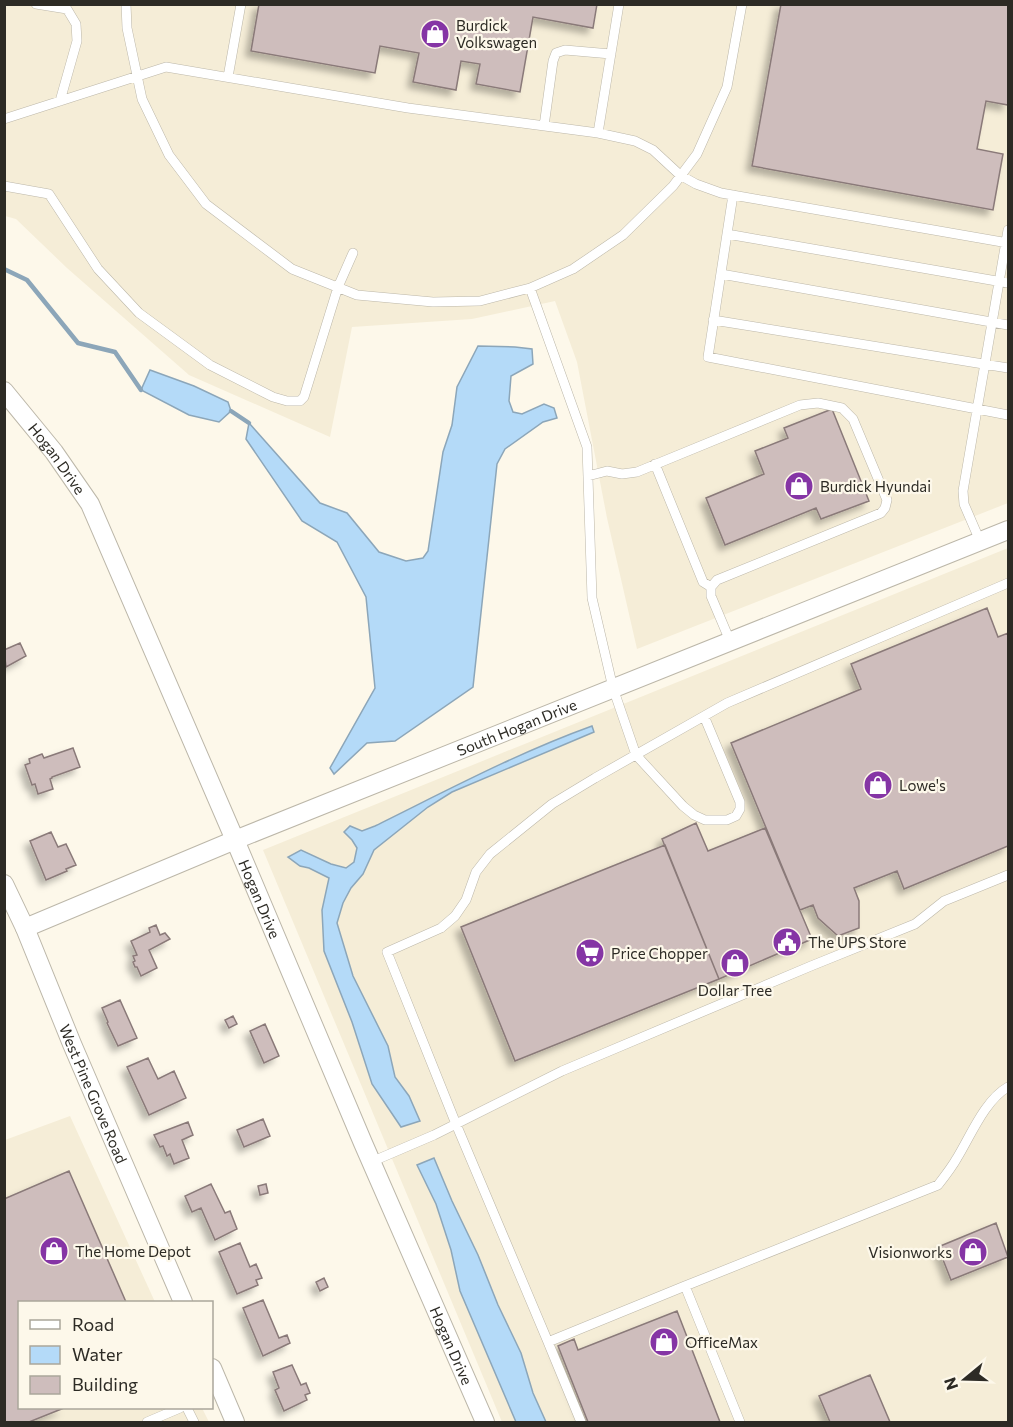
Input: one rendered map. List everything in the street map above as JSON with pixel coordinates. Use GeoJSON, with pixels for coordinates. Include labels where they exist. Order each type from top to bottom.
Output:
{"type":"FeatureCollection","features":[{"type":"Feature","properties":{"kind":"street","name":"Hogan Drive"},"geometry":{"type":"LineString","coordinates":[[4,391],[54,452],[90,504],[236,840],[371,1162],[485,1422]]}},
{"type":"Feature","properties":{"kind":"street","name":"South Hogan Drive"},"geometry":{"type":"LineString","coordinates":[[25,928],[236,840],[1008,530]]}},
{"type":"Feature","properties":{"kind":"street","name":"West Pine Grove Road"},"geometry":{"type":"LineString","coordinates":[[4,884],[25,928],[72,1044],[183,1301]]}},
{"type":"Feature","properties":{"kind":"street"},"geometry":{"type":"LineString","coordinates":[[213,1370],[235,1422]]}},
{"type":"Feature","properties":{"kind":"lane"},"geometry":{"type":"LineString","coordinates":[[36,4],[67,9],[76,24],[78,41],[60,101]]}},
{"type":"Feature","properties":{"kind":"lane"},"geometry":{"type":"LineString","coordinates":[[126,4],[127,28],[142,99],[169,155],[206,204],[292,269],[357,295],[434,302],[480,301],[530,288],[573,269],[623,235],[672,186],[697,154],[728,87],[742,4]]}},
{"type":"Feature","properties":{"kind":"lane"},"geometry":{"type":"LineString","coordinates":[[228,77],[241,4]]}},
{"type":"Feature","properties":{"kind":"lane"},"geometry":{"type":"LineString","coordinates":[[598,133],[619,4]]}},
{"type":"Feature","properties":{"kind":"lane"},"geometry":{"type":"LineString","coordinates":[[544,126],[553,61],[556,54],[565,50],[611,54]]}},
{"type":"Feature","properties":{"kind":"lane"},"geometry":{"type":"LineString","coordinates":[[4,119],[166,67],[408,108],[598,133],[634,141],[653,150],[680,175],[696,184],[721,193],[1007,243]]}},
{"type":"Feature","properties":{"kind":"lane"},"geometry":{"type":"LineString","coordinates":[[4,186],[49,194],[98,269],[139,313],[210,365],[287,401],[300,401],[304,397],[338,287],[353,253]]}},
{"type":"Feature","properties":{"kind":"lane"},"geometry":{"type":"LineString","coordinates":[[733,195],[708,357],[1008,415]]}},
{"type":"Feature","properties":{"kind":"lane"},"geometry":{"type":"LineString","coordinates":[[980,541],[964,504],[963,491],[992,322],[1004,282],[1008,230]]}},
{"type":"Feature","properties":{"kind":"lane"},"geometry":{"type":"LineString","coordinates":[[727,234],[1004,282]]}},
{"type":"Feature","properties":{"kind":"lane"},"geometry":{"type":"LineString","coordinates":[[721,274],[1008,325]]}},
{"type":"Feature","properties":{"kind":"lane"},"geometry":{"type":"LineString","coordinates":[[530,288],[587,447],[592,598],[613,688],[636,755],[694,815],[705,820],[727,820],[736,816],[740,809],[740,802],[704,716]]}},
{"type":"Feature","properties":{"kind":"lane"},"geometry":{"type":"LineString","coordinates":[[713,320],[1008,368]]}},
{"type":"Feature","properties":{"kind":"lane"},"geometry":{"type":"LineString","coordinates":[[588,476],[607,471],[621,474],[637,472],[800,405],[818,403],[842,408],[853,419],[887,500],[885,508],[880,513],[717,580],[711,587],[711,596],[730,641]]}},
{"type":"Feature","properties":{"kind":"lane"},"geometry":{"type":"LineString","coordinates":[[655,464],[703,582],[711,587]]}},
{"type":"Feature","properties":{"kind":"lane"},"geometry":{"type":"LineString","coordinates":[[581,1422],[456,1124],[387,952],[441,928],[455,916],[466,900],[476,872],[490,854],[552,804],[727,703],[1008,583]]}},
{"type":"Feature","properties":{"kind":"lane"},"geometry":{"type":"LineString","coordinates":[[371,1162],[434,1135],[562,1071],[915,924],[944,901],[1008,875]]}},
{"type":"Feature","properties":{"kind":"lane"},"geometry":{"type":"LineString","coordinates":[[548,1342],[938,1185],[956,1160],[982,1114],[1000,1092],[1008,1087]]}},
{"type":"Feature","properties":{"kind":"lane"},"geometry":{"type":"LineString","coordinates":[[686,1286],[740,1422]]}},
{"type":"Feature","properties":{"kind":"lane"},"geometry":{"type":"LineString","coordinates":[[147,1422],[176,1409]]}},
{"type":"Feature","properties":{"kind":"shaded area"},"geometry":{"type":"Polygon","coordinates":[[[5,5],[1008,5],[1008,503],[637,649],[607,518],[577,362],[555,301],[472,319],[352,327],[330,437],[189,375],[67,268],[16,219],[5,216],[5,5]]]}},
{"type":"Feature","properties":{"kind":"shaded area"},"geometry":{"type":"Polygon","coordinates":[[[1008,548],[1008,1422],[502,1422],[263,850],[1008,548]]]}},
{"type":"Feature","properties":{"kind":"shaded area"},"geometry":{"type":"Polygon","coordinates":[[[70,1116],[155,1301],[18,1301],[18,1409],[202,1409],[209,1422],[5,1422],[5,1140],[70,1116]]]}},
{"type":"Feature","properties":{"kind":"water"},"geometry":{"type":"Polygon","coordinates":[[[478,346],[532,349],[533,364],[511,376],[509,401],[513,412],[522,414],[544,404],[554,408],[557,418],[543,422],[505,449],[497,464],[473,687],[395,741],[367,743],[334,774],[330,768],[375,688],[366,597],[337,542],[302,521],[246,439],[249,423],[320,503],[347,513],[379,552],[406,561],[423,558],[428,551],[443,452],[452,425],[457,387],[478,346]]]}},
{"type":"Feature","properties":{"kind":"water"},"geometry":{"type":"Polygon","coordinates":[[[150,370],[194,386],[228,402],[231,411],[219,422],[189,415],[141,390],[150,370]]]}},
{"type":"Feature","properties":{"kind":"water"},"geometry":{"type":"Polygon","coordinates":[[[592,726],[594,732],[452,792],[428,807],[374,850],[363,874],[351,888],[343,903],[337,923],[353,976],[388,1046],[395,1077],[409,1096],[420,1121],[401,1127],[372,1084],[352,1022],[324,951],[322,910],[329,878],[300,866],[288,857],[301,850],[331,864],[346,868],[354,862],[357,848],[344,832],[350,826],[362,831],[375,826],[509,760],[592,726]]]}},
{"type":"Feature","properties":{"kind":"water"},"geometry":{"type":"Polygon","coordinates":[[[434,1158],[521,1353],[533,1393],[546,1422],[516,1422],[460,1291],[451,1250],[436,1204],[417,1165],[434,1158]]]}},
{"type":"Feature","properties":{"kind":"building"},"geometry":{"type":"Polygon","coordinates":[[[259,4],[597,4],[593,28],[533,17],[520,92],[476,84],[480,64],[461,61],[456,90],[413,82],[419,53],[380,46],[375,73],[251,51],[259,4]]]}},
{"type":"Feature","properties":{"kind":"building"},"geometry":{"type":"Polygon","coordinates":[[[781,4],[1008,4],[1008,105],[986,101],[977,149],[1003,154],[993,210],[752,166],[781,4]]]}},
{"type":"Feature","properties":{"kind":"building","name":"Burdick Hyundai"},"geometry":{"type":"Polygon","coordinates":[[[832,409],[869,501],[821,519],[816,508],[725,545],[706,498],[764,474],[755,451],[788,438],[784,428],[832,409]]]}},
{"type":"Feature","properties":{"kind":"building","name":"Lowe's"},"geometry":{"type":"Polygon","coordinates":[[[987,608],[998,637],[1008,633],[1008,846],[904,889],[897,871],[854,888],[859,901],[859,928],[838,936],[818,918],[813,905],[800,910],[731,743],[861,689],[851,664],[987,608]]]}},
{"type":"Feature","properties":{"kind":"building"},"geometry":{"type":"Polygon","coordinates":[[[20,643],[26,656],[6,667],[4,650],[20,643]]]}},
{"type":"Feature","properties":{"kind":"building"},"geometry":{"type":"Polygon","coordinates":[[[73,748],[80,767],[52,777],[50,779],[53,789],[38,794],[25,765],[30,763],[29,759],[42,754],[44,758],[73,748]]]}},
{"type":"Feature","properties":{"kind":"building"},"geometry":{"type":"Polygon","coordinates":[[[696,823],[708,851],[765,828],[812,939],[719,979],[662,839],[696,823]]]}},
{"type":"Feature","properties":{"kind":"building"},"geometry":{"type":"Polygon","coordinates":[[[51,832],[58,847],[66,844],[76,865],[46,880],[30,841],[51,832]]]}},
{"type":"Feature","properties":{"kind":"building","name":"Price Chopper"},"geometry":{"type":"Polygon","coordinates":[[[665,845],[719,979],[515,1061],[461,927],[665,845]]]}},
{"type":"Feature","properties":{"kind":"building"},"geometry":{"type":"Polygon","coordinates":[[[156,925],[160,935],[165,933],[170,939],[149,950],[157,968],[141,976],[133,962],[135,961],[133,956],[137,955],[131,941],[150,932],[149,928],[156,925]]]}},
{"type":"Feature","properties":{"kind":"building"},"geometry":{"type":"Polygon","coordinates":[[[120,1000],[137,1038],[118,1046],[102,1008],[120,1000]]]}},
{"type":"Feature","properties":{"kind":"building"},"geometry":{"type":"Polygon","coordinates":[[[233,1016],[237,1024],[229,1028],[225,1020],[233,1016]]]}},
{"type":"Feature","properties":{"kind":"building"},"geometry":{"type":"Polygon","coordinates":[[[265,1024],[279,1056],[264,1063],[250,1031],[265,1024]]]}},
{"type":"Feature","properties":{"kind":"building"},"geometry":{"type":"Polygon","coordinates":[[[148,1058],[158,1079],[174,1071],[186,1098],[149,1115],[127,1067],[148,1058]]]}},
{"type":"Feature","properties":{"kind":"building"},"geometry":{"type":"Polygon","coordinates":[[[263,1119],[270,1136],[244,1147],[237,1130],[263,1119]]]}},
{"type":"Feature","properties":{"kind":"building"},"geometry":{"type":"Polygon","coordinates":[[[188,1122],[193,1135],[182,1140],[189,1158],[174,1164],[170,1154],[167,1156],[163,1146],[160,1147],[154,1135],[188,1122]]]}},
{"type":"Feature","properties":{"kind":"building","name":"The Home Depot"},"geometry":{"type":"Polygon","coordinates":[[[69,1171],[126,1301],[18,1301],[18,1409],[62,1409],[29,1422],[4,1422],[4,1199],[69,1171]]]}},
{"type":"Feature","properties":{"kind":"building"},"geometry":{"type":"Polygon","coordinates":[[[211,1184],[225,1213],[230,1211],[237,1229],[215,1240],[201,1208],[192,1212],[185,1196],[211,1184]]]}},
{"type":"Feature","properties":{"kind":"building"},"geometry":{"type":"Polygon","coordinates":[[[266,1184],[268,1193],[260,1195],[258,1186],[266,1184]]]}},
{"type":"Feature","properties":{"kind":"building","name":"Visionworks"},"geometry":{"type":"Polygon","coordinates":[[[996,1223],[1008,1257],[951,1280],[938,1247],[996,1223]]]}},
{"type":"Feature","properties":{"kind":"building"},"geometry":{"type":"Polygon","coordinates":[[[240,1243],[250,1267],[256,1264],[262,1278],[256,1280],[258,1285],[237,1294],[219,1252],[240,1243]]]}},
{"type":"Feature","properties":{"kind":"building"},"geometry":{"type":"Polygon","coordinates":[[[324,1278],[328,1287],[320,1291],[316,1282],[324,1278]]]}},
{"type":"Feature","properties":{"kind":"building"},"geometry":{"type":"Polygon","coordinates":[[[263,1300],[279,1338],[287,1335],[290,1343],[263,1356],[243,1308],[263,1300]]]}},
{"type":"Feature","properties":{"kind":"building"},"geometry":{"type":"Polygon","coordinates":[[[677,1311],[720,1422],[588,1422],[558,1346],[574,1339],[578,1350],[677,1311]]]}},
{"type":"Feature","properties":{"kind":"building"},"geometry":{"type":"Polygon","coordinates":[[[292,1365],[301,1385],[306,1383],[310,1393],[305,1395],[307,1400],[284,1411],[275,1390],[279,1388],[273,1372],[292,1365]]]}},
{"type":"Feature","properties":{"kind":"building"},"geometry":{"type":"Polygon","coordinates":[[[870,1375],[890,1422],[830,1422],[819,1396],[870,1375]]]}},
{"type":"Feature","properties":{"kind":"waterway"},"geometry":{"type":"LineString","coordinates":[[4,269],[27,280],[78,343],[115,352],[141,390]]}},
{"type":"Feature","properties":{"kind":"waterway"},"geometry":{"type":"LineString","coordinates":[[231,411],[249,423]]}},
{"type":"Feature","properties":{"kind":"place","name":"Burdick Volkswagen"},"geometry":{"type":"Point","coordinates":[435,34]}},
{"type":"Feature","properties":{"kind":"place","name":"Burdick Hyundai"},"geometry":{"type":"Point","coordinates":[799,486]}},
{"type":"Feature","properties":{"kind":"place","name":"Lowe's"},"geometry":{"type":"Point","coordinates":[878,785]}},
{"type":"Feature","properties":{"kind":"place","name":"The UPS Store"},"geometry":{"type":"Point","coordinates":[787,942]}},
{"type":"Feature","properties":{"kind":"place","name":"Price Chopper"},"geometry":{"type":"Point","coordinates":[590,953]}},
{"type":"Feature","properties":{"kind":"place","name":"Dollar Tree"},"geometry":{"type":"Point","coordinates":[735,963]}},
{"type":"Feature","properties":{"kind":"place","name":"The Home Depot"},"geometry":{"type":"Point","coordinates":[54,1251]}},
{"type":"Feature","properties":{"kind":"place","name":"Visionworks"},"geometry":{"type":"Point","coordinates":[973,1252]}},
{"type":"Feature","properties":{"kind":"place","name":"OfficeMax"},"geometry":{"type":"Point","coordinates":[664,1342]}}]}
